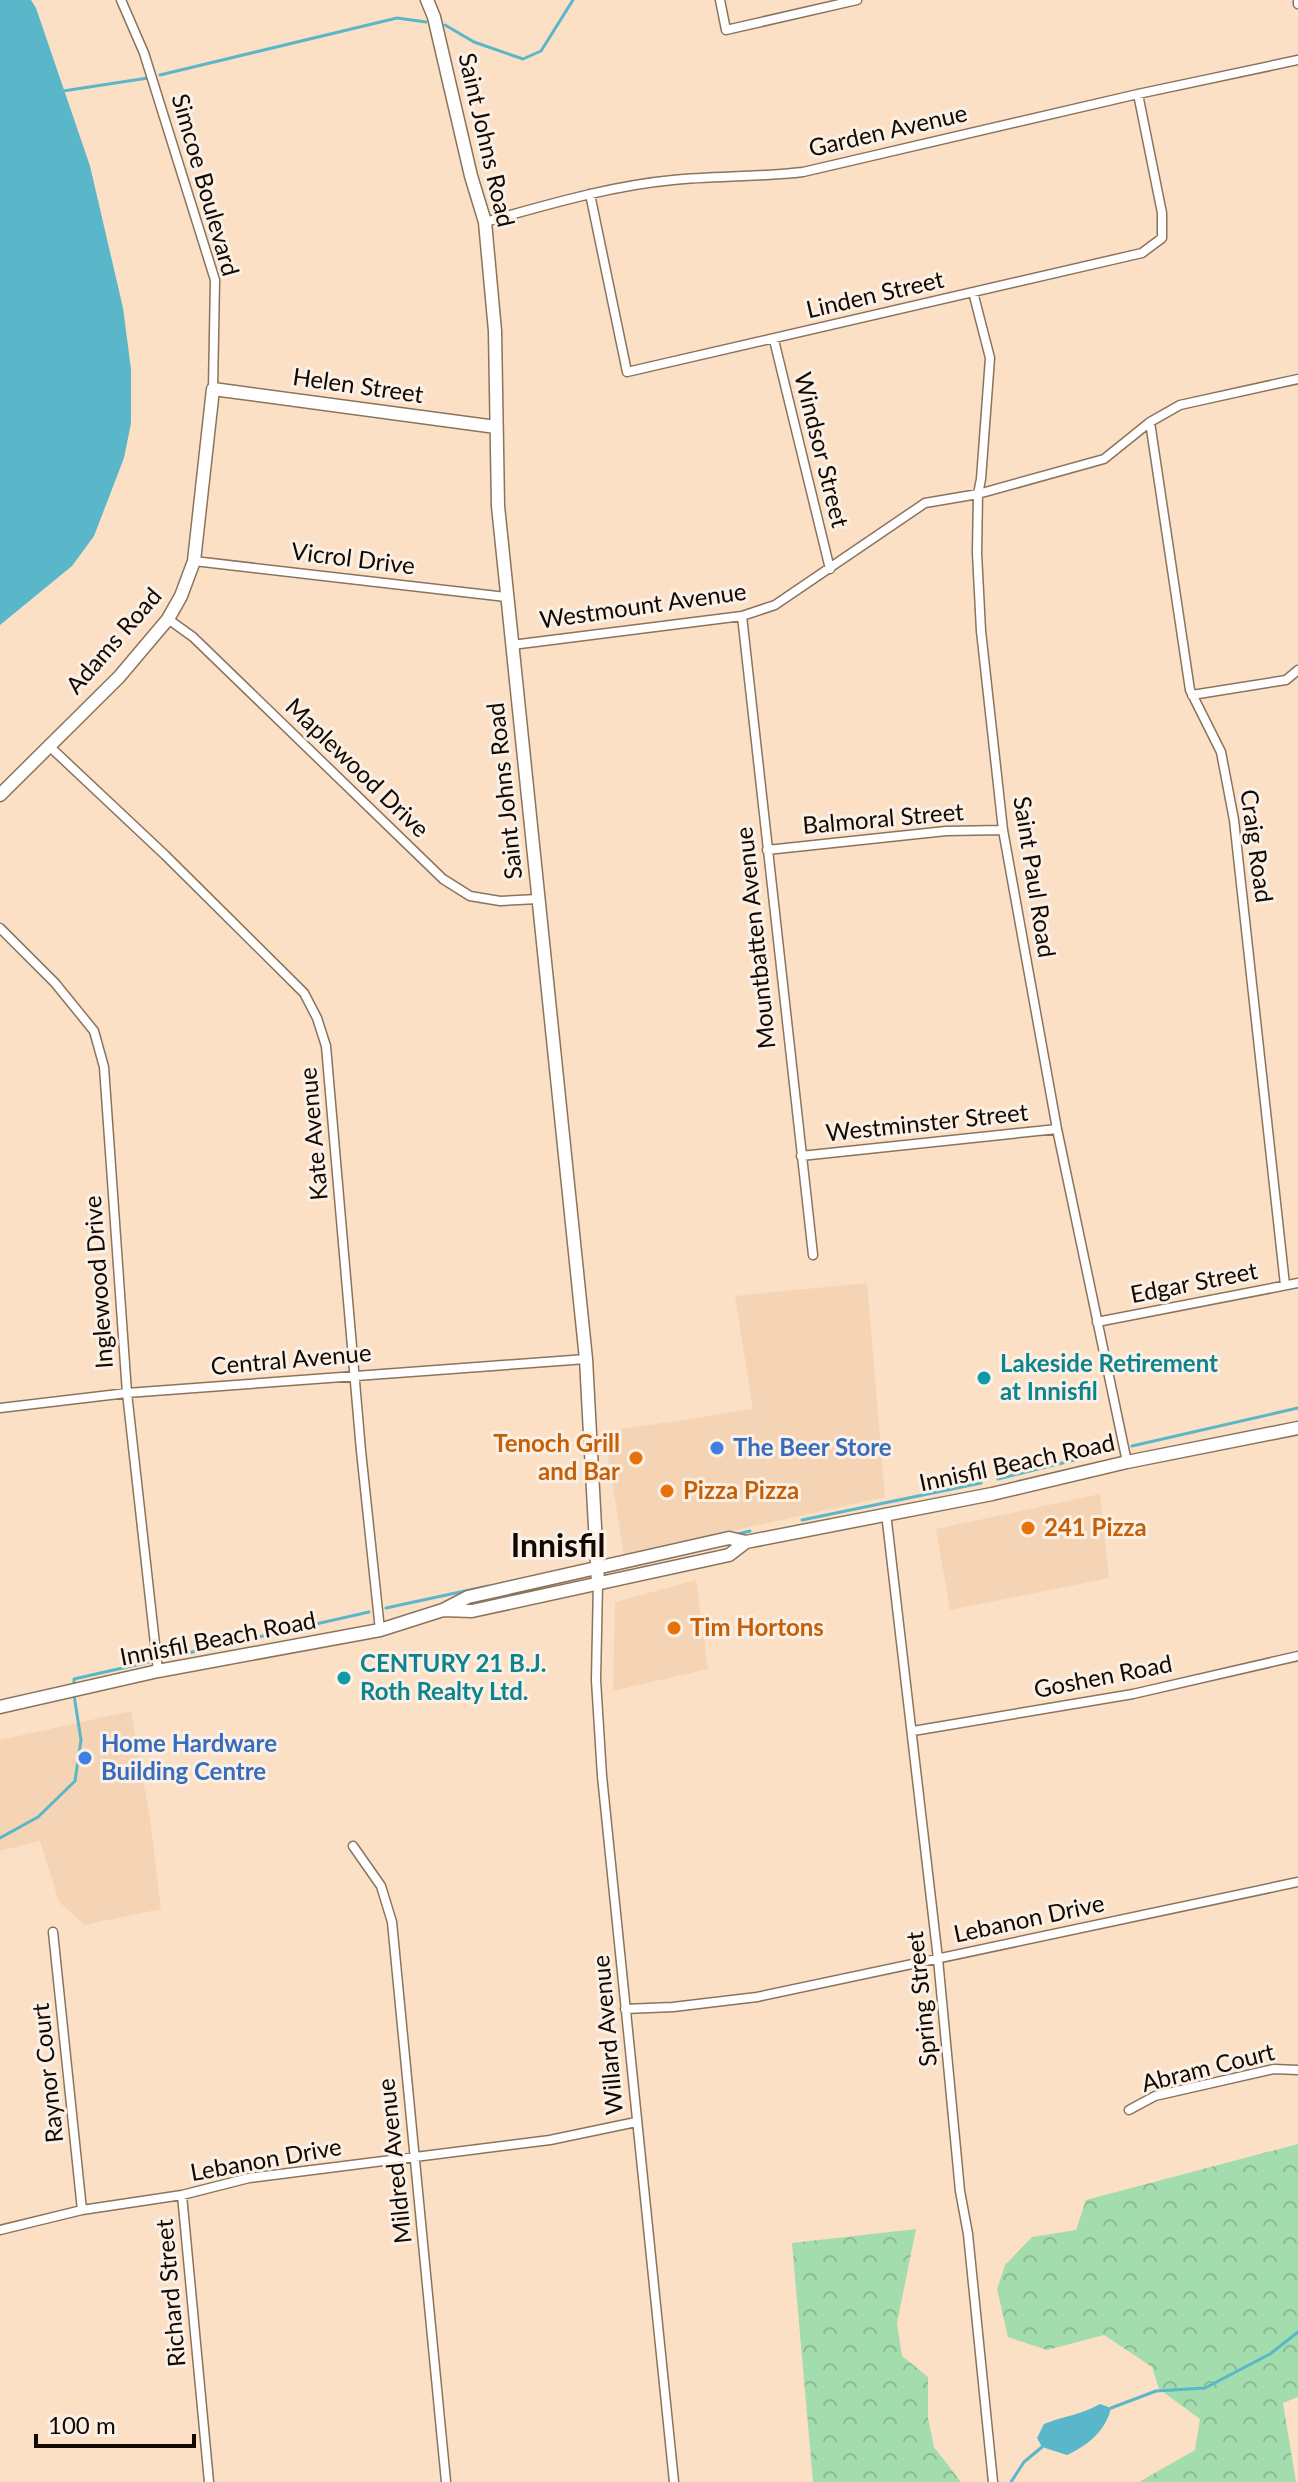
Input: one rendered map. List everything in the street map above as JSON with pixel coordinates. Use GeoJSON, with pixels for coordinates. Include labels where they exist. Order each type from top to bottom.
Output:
{"type":"FeatureCollection","features":[{"type":"Feature","properties":{"kind":"street","name":"Simcoe Boulevard"},"geometry":{"type":"LineString","coordinates":[[121,0],[144,53],[215,280],[213,389]]}},
{"type":"Feature","properties":{"kind":"street","name":"Saint Johns Road"},"geometry":{"type":"LineString","coordinates":[[427,0],[434,17],[471,176],[485,222],[495,331],[498,506],[586,1359],[598,1583]]}},
{"type":"Feature","properties":{"kind":"street"},"geometry":{"type":"LineString","coordinates":[[720,0],[726,30],[857,0]]}},
{"type":"Feature","properties":{"kind":"street","name":"Garden Avenue"},"geometry":{"type":"LineString","coordinates":[[485,222],[590,194],[672,180],[761,177],[803,172],[1298,60]]}},
{"type":"Feature","properties":{"kind":"street","name":"Linden Street"},"geometry":{"type":"LineString","coordinates":[[590,194],[627,372],[1142,253],[1162,238],[1162,213],[1138,94]]}},
{"type":"Feature","properties":{"kind":"street","name":"Saint Paul Road"},"geometry":{"type":"LineString","coordinates":[[973,292],[990,358],[978,494],[977,553],[981,631],[1003,830],[1057,1129],[1127,1462]]}},
{"type":"Feature","properties":{"kind":"street","name":"Windsor Street"},"geometry":{"type":"LineString","coordinates":[[774,340],[830,569]]}},
{"type":"Feature","properties":{"kind":"street","name":"Westmount Avenue"},"geometry":{"type":"LineString","coordinates":[[512,645],[742,616],[775,605],[925,503],[978,494],[1104,459],[1150,422],[1180,405],[1298,379]]}},
{"type":"Feature","properties":{"kind":"street","name":"Helen Street"},"geometry":{"type":"LineString","coordinates":[[213,389],[496,427]]}},
{"type":"Feature","properties":{"kind":"street","name":"Adams Road"},"geometry":{"type":"LineString","coordinates":[[0,795],[119,677],[168,619],[181,596],[194,561],[213,389]]}},
{"type":"Feature","properties":{"kind":"street","name":"Craig Road"},"geometry":{"type":"LineString","coordinates":[[1150,422],[1192,695],[1221,752],[1234,820],[1285,1285]]}},
{"type":"Feature","properties":{"kind":"street","name":"Vicrol Drive"},"geometry":{"type":"LineString","coordinates":[[194,561],[506,597]]}},
{"type":"Feature","properties":{"kind":"street","name":"Mountbatten Avenue"},"geometry":{"type":"LineString","coordinates":[[742,616],[813,1255]]}},
{"type":"Feature","properties":{"kind":"street","name":"Maplewood Drive"},"geometry":{"type":"LineString","coordinates":[[168,619],[193,637],[443,879],[470,896],[500,901],[538,899]]}},
{"type":"Feature","properties":{"kind":"street"},"geometry":{"type":"LineString","coordinates":[[1192,695],[1286,680],[1298,670]]}},
{"type":"Feature","properties":{"kind":"street","name":"Kate Avenue"},"geometry":{"type":"LineString","coordinates":[[48,745],[165,855],[304,993],[317,1018],[326,1046],[380,1630]]}},
{"type":"Feature","properties":{"kind":"street","name":"Balmoral Street"},"geometry":{"type":"LineString","coordinates":[[767,850],[946,831],[1003,830]]}},
{"type":"Feature","properties":{"kind":"street","name":"Inglewood Drive"},"geometry":{"type":"LineString","coordinates":[[0,928],[55,983],[94,1031],[104,1067],[127,1393],[158,1671]]}},
{"type":"Feature","properties":{"kind":"street","name":"Westminster Street"},"geometry":{"type":"LineString","coordinates":[[801,1156],[1057,1129]]}},
{"type":"Feature","properties":{"kind":"street","name":"Edgar Street"},"geometry":{"type":"LineString","coordinates":[[1097,1322],[1298,1283]]}},
{"type":"Feature","properties":{"kind":"street","name":"Central Avenue"},"geometry":{"type":"LineString","coordinates":[[0,1408],[127,1393],[586,1359]]}},
{"type":"Feature","properties":{"kind":"street","name":"Innisfil Beach Road"},"geometry":{"type":"LineString","coordinates":[[0,1707],[158,1671],[380,1630],[443,1610],[468,1597],[729,1538],[746,1542],[992,1494],[1127,1462],[1298,1428]]}},
{"type":"Feature","properties":{"kind":"street","name":"Spring Street"},"geometry":{"type":"LineString","coordinates":[[886,1513],[913,1731],[993,2482]]}},
{"type":"Feature","properties":{"kind":"street","name":"Innisfil Beach Road"},"geometry":{"type":"LineString","coordinates":[[443,1610],[472,1611],[729,1555],[746,1542]]}},
{"type":"Feature","properties":{"kind":"street","name":"Willard Avenue"},"geometry":{"type":"LineString","coordinates":[[598,1583],[596,1680],[602,1776],[674,2482]]}},
{"type":"Feature","properties":{"kind":"street","name":"Goshen Road"},"geometry":{"type":"LineString","coordinates":[[913,1731],[1133,1694],[1298,1656]]}},
{"type":"Feature","properties":{"kind":"street","name":"Mildred Avenue"},"geometry":{"type":"LineString","coordinates":[[353,1846],[381,1886],[392,1922],[446,2482]]}},
{"type":"Feature","properties":{"kind":"street","name":"Lebanon Drive"},"geometry":{"type":"LineString","coordinates":[[625,2009],[757,1997],[1298,1882]]}},
{"type":"Feature","properties":{"kind":"street","name":"Raynor Court"},"geometry":{"type":"LineString","coordinates":[[53,1932],[82,2210]]}},
{"type":"Feature","properties":{"kind":"street","name":"Abram Court"},"geometry":{"type":"LineString","coordinates":[[1129,2110],[1155,2096],[1274,2069],[1298,2070]]}},
{"type":"Feature","properties":{"kind":"street","name":"Lebanon Drive"},"geometry":{"type":"LineString","coordinates":[[0,2230],[82,2210],[182,2195],[249,2178],[550,2140],[636,2122]]}},
{"type":"Feature","properties":{"kind":"street","name":"Richard Street"},"geometry":{"type":"LineString","coordinates":[[182,2195],[209,2482]]}},
{"type":"Feature","properties":{"kind":"shaded area"},"geometry":{"type":"Polygon","coordinates":[[[867,1283],[885,1497],[624,1555],[604,1432],[753,1409],[735,1296],[867,1283]]]}},
{"type":"Feature","properties":{"kind":"shaded area"},"geometry":{"type":"Polygon","coordinates":[[[1100,1494],[1109,1578],[950,1610],[936,1529],[1100,1494]]]}},
{"type":"Feature","properties":{"kind":"shaded area"},"geometry":{"type":"Polygon","coordinates":[[[696,1580],[708,1669],[613,1691],[615,1602],[696,1580]]]}},
{"type":"Feature","properties":{"kind":"shaded area"},"geometry":{"type":"Polygon","coordinates":[[[131,1711],[150,1819],[161,1909],[85,1925],[59,1902],[40,1841],[0,1851],[0,1740],[131,1711]]]}},
{"type":"Feature","properties":{"kind":"green space"},"geometry":{"type":"Polygon","coordinates":[[[1298,2144],[1298,2397],[1283,2403],[1296,2482],[1139,2482],[1195,2450],[1200,2419],[1159,2389],[1152,2367],[1104,2335],[1047,2350],[1008,2337],[997,2289],[1005,2265],[1032,2237],[1076,2230],[1086,2200],[1298,2144]]]}},
{"type":"Feature","properties":{"kind":"green space"},"geometry":{"type":"Polygon","coordinates":[[[916,2229],[897,2323],[902,2356],[928,2377],[928,2418],[934,2447],[961,2482],[813,2482],[792,2243],[916,2229]]]}},
{"type":"Feature","properties":{"kind":"water"},"geometry":{"type":"Polygon","coordinates":[[[0,0],[31,0],[36,8],[90,166],[123,308],[131,369],[131,423],[124,458],[94,536],[72,566],[0,625],[0,0]]]}},
{"type":"Feature","properties":{"kind":"water"},"geometry":{"type":"Polygon","coordinates":[[[1100,2404],[1111,2408],[1105,2424],[1082,2447],[1067,2455],[1042,2447],[1037,2438],[1044,2424],[1100,2404]]]}},
{"type":"Feature","properties":{"kind":"waterway"},"geometry":{"type":"LineString","coordinates":[[445,25],[474,42],[523,59],[541,51],[573,0]]}},
{"type":"Feature","properties":{"kind":"waterway"},"geometry":{"type":"LineString","coordinates":[[160,75],[397,18],[426,22]]}},
{"type":"Feature","properties":{"kind":"waterway"},"geometry":{"type":"LineString","coordinates":[[63,91],[148,78]]}},
{"type":"Feature","properties":{"kind":"waterway"},"geometry":{"type":"LineString","coordinates":[[1132,1446],[1298,1408]]}},
{"type":"Feature","properties":{"kind":"waterway"},"geometry":{"type":"LineString","coordinates":[[998,1479],[1115,1450]]}},
{"type":"Feature","properties":{"kind":"waterway"},"geometry":{"type":"LineString","coordinates":[[802,1520],[981,1483]]}},
{"type":"Feature","properties":{"kind":"waterway"},"geometry":{"type":"LineString","coordinates":[[734,1535],[750,1531]]}},
{"type":"Feature","properties":{"kind":"waterway"},"geometry":{"type":"LineString","coordinates":[[386,1608],[488,1586]]}},
{"type":"Feature","properties":{"kind":"waterway"},"geometry":{"type":"LineString","coordinates":[[166,1658],[369,1612]]}},
{"type":"Feature","properties":{"kind":"waterway"},"geometry":{"type":"LineString","coordinates":[[74,1687],[74,1679],[149,1662]]}},
{"type":"Feature","properties":{"kind":"waterway"},"geometry":{"type":"LineString","coordinates":[[0,1838],[38,1817],[75,1781],[81,1740],[74,1695]]}},
{"type":"Feature","properties":{"kind":"waterway"},"geometry":{"type":"LineString","coordinates":[[1111,2408],[1156,2391],[1205,2388],[1270,2354],[1298,2332]]}},
{"type":"Feature","properties":{"kind":"waterway"},"geometry":{"type":"LineString","coordinates":[[1011,2482],[1024,2462],[1042,2447]]}},
{"type":"Feature","properties":{"kind":"place","name":"Lakeside Retirement at Innisfil"},"geometry":{"type":"Point","coordinates":[984,1378]}},
{"type":"Feature","properties":{"kind":"place","name":"The Beer Store"},"geometry":{"type":"Point","coordinates":[717,1448]}},
{"type":"Feature","properties":{"kind":"place","name":"Tenoch Grill and Bar"},"geometry":{"type":"Point","coordinates":[636,1458]}},
{"type":"Feature","properties":{"kind":"place","name":"Pizza Pizza"},"geometry":{"type":"Point","coordinates":[667,1491]}},
{"type":"Feature","properties":{"kind":"place","name":"241 Pizza"},"geometry":{"type":"Point","coordinates":[1028,1528]}},
{"type":"Feature","properties":{"kind":"place","name":"Tim Hortons"},"geometry":{"type":"Point","coordinates":[674,1628]}},
{"type":"Feature","properties":{"kind":"place","name":"CENTURY 21 B.J. Roth Realty Ltd."},"geometry":{"type":"Point","coordinates":[344,1678]}},
{"type":"Feature","properties":{"kind":"place","name":"Home Hardware Building Centre"},"geometry":{"type":"Point","coordinates":[85,1758]}},
{"type":"Feature","properties":{"kind":"district","name":"Innisfil"},"geometry":{"type":"Point","coordinates":[558,1546]}}]}
